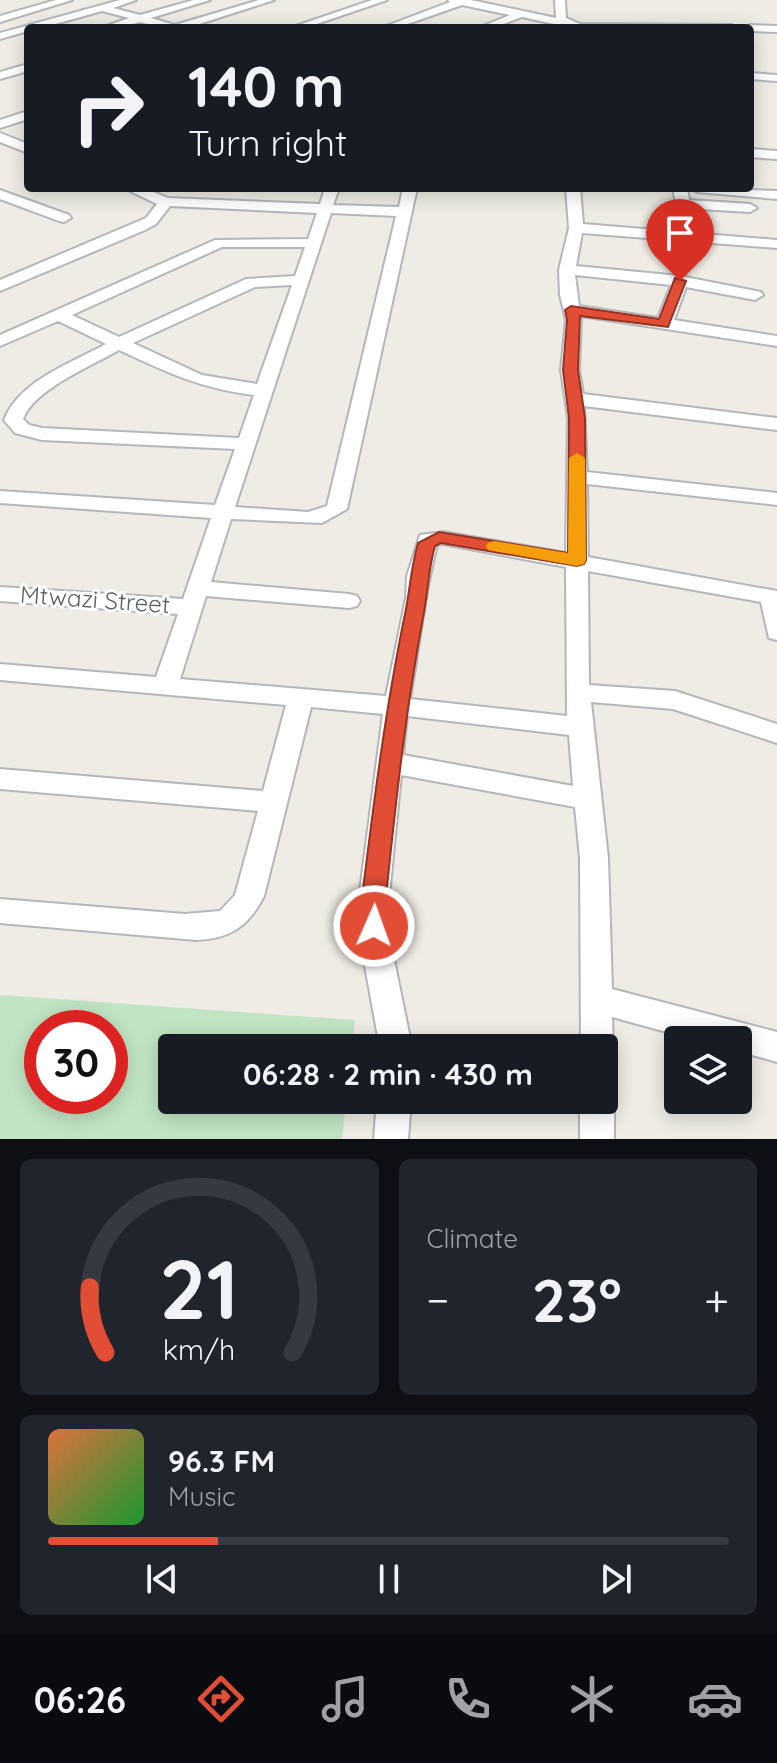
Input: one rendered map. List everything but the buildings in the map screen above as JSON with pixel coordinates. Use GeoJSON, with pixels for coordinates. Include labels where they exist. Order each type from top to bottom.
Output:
{"type":"FeatureCollection","features":[{"type":"Feature","properties":{"kind":"street"},"geometry":{"type":"LineString","coordinates":[[0,19],[67,0]]}},
{"type":"Feature","properties":{"kind":"street"},"geometry":{"type":"LineString","coordinates":[[77,0],[158,24]]}},
{"type":"Feature","properties":{"kind":"street"},"geometry":{"type":"LineString","coordinates":[[47,24],[131,0]]}},
{"type":"Feature","properties":{"kind":"street"},"geometry":{"type":"LineString","coordinates":[[120,24],[205,0]]}},
{"type":"Feature","properties":{"kind":"street"},"geometry":{"type":"LineString","coordinates":[[183,24],[269,0]]}},
{"type":"Feature","properties":{"kind":"street"},"geometry":{"type":"LineString","coordinates":[[307,24],[382,0]]}},
{"type":"Feature","properties":{"kind":"street"},"geometry":{"type":"LineString","coordinates":[[560,0],[560,24]]}},
{"type":"Feature","properties":{"kind":"street"},"geometry":{"type":"LineString","coordinates":[[397,24],[460,1],[553,24]]}},
{"type":"Feature","properties":{"kind":"street"},"geometry":{"type":"LineString","coordinates":[[494,24],[519,15]]}},
{"type":"Feature","properties":{"kind":"street"},"geometry":{"type":"LineString","coordinates":[[754,28],[777,29]]}},
{"type":"Feature","properties":{"kind":"street"},"geometry":{"type":"LineString","coordinates":[[1,35],[24,30]]}},
{"type":"Feature","properties":{"kind":"street"},"geometry":{"type":"LineString","coordinates":[[0,76],[24,68]]}},
{"type":"Feature","properties":{"kind":"street"},"geometry":{"type":"LineString","coordinates":[[754,76],[777,78]]}},
{"type":"Feature","properties":{"kind":"street"},"geometry":{"type":"LineString","coordinates":[[0,124],[24,116]]}},
{"type":"Feature","properties":{"kind":"street"},"geometry":{"type":"LineString","coordinates":[[0,137],[24,147]]}},
{"type":"Feature","properties":{"kind":"street"},"geometry":{"type":"LineString","coordinates":[[754,153],[777,155]]}},
{"type":"Feature","properties":{"kind":"street"},"geometry":{"type":"LineString","coordinates":[[141,192],[166,202],[406,212]]}},
{"type":"Feature","properties":{"kind":"street"},"geometry":{"type":"LineString","coordinates":[[165,686],[331,192]]}},
{"type":"Feature","properties":{"kind":"street"},"geometry":{"type":"LineString","coordinates":[[0,497],[222,513],[317,518],[328,515],[340,505],[409,192]]}},
{"type":"Feature","properties":{"kind":"street"},"geometry":{"type":"LineString","coordinates":[[573,192],[576,228],[567,270],[574,320],[570,370],[575,399],[577,477],[578,693],[594,858],[597,1034]]}},
{"type":"Feature","properties":{"kind":"street"},"geometry":{"type":"LineString","coordinates":[[680,192],[680,202],[685,205],[750,208]]}},
{"type":"Feature","properties":{"kind":"street"},"geometry":{"type":"LineString","coordinates":[[743,192],[777,195]]}},
{"type":"Feature","properties":{"kind":"street"},"geometry":{"type":"LineString","coordinates":[[0,194],[64,218]]}},
{"type":"Feature","properties":{"kind":"street"},"geometry":{"type":"LineString","coordinates":[[0,286],[140,227],[151,221],[166,202]]}},
{"type":"Feature","properties":{"kind":"street"},"geometry":{"type":"LineString","coordinates":[[576,228],[777,244]]}},
{"type":"Feature","properties":{"kind":"street"},"geometry":{"type":"LineString","coordinates":[[0,341],[220,243],[313,243]]}},
{"type":"Feature","properties":{"kind":"street"},"geometry":{"type":"LineString","coordinates":[[567,270],[680,281],[755,295]]}},
{"type":"Feature","properties":{"kind":"street"},"geometry":{"type":"LineString","coordinates":[[245,444],[42,434],[7,424],[33,392],[119,343],[252,282],[301,280]]}},
{"type":"Feature","properties":{"kind":"street"},"geometry":{"type":"LineString","coordinates":[[664,324],[680,281]]}},
{"type":"Feature","properties":{"kind":"street"},"geometry":{"type":"LineString","coordinates":[[571,310],[777,341]]}},
{"type":"Feature","properties":{"kind":"street"},"geometry":{"type":"LineString","coordinates":[[58,315],[209,383],[262,390]]}},
{"type":"Feature","properties":{"kind":"street"},"geometry":{"type":"LineString","coordinates":[[575,399],[777,424]]}},
{"type":"Feature","properties":{"kind":"street"},"geometry":{"type":"LineString","coordinates":[[577,477],[777,499]]}},
{"type":"Feature","properties":{"kind":"street"},"geometry":{"type":"LineString","coordinates":[[393,1034],[378,955],[373,906],[396,706],[417,598],[419,569],[430,539],[439,537],[577,560],[774,598],[777,632]]}},
{"type":"Feature","properties":{"kind":"street","name":"Mtwazi Street"},"geometry":{"type":"LineString","coordinates":[[0,594],[349,601]]}},
{"type":"Feature","properties":{"kind":"street"},"geometry":{"type":"LineString","coordinates":[[0,672],[301,697],[582,727]]}},
{"type":"Feature","properties":{"kind":"street"},"geometry":{"type":"LineString","coordinates":[[578,693],[656,696],[777,734]]}},
{"type":"Feature","properties":{"kind":"street"},"geometry":{"type":"LineString","coordinates":[[0,911],[195,928],[227,924],[238,915],[249,896],[301,697]]}},
{"type":"Feature","properties":{"kind":"street"},"geometry":{"type":"LineString","coordinates":[[391,763],[590,799]]}},
{"type":"Feature","properties":{"kind":"street"},"geometry":{"type":"LineString","coordinates":[[0,779],[272,802]]}},
{"type":"Feature","properties":{"kind":"street"},"geometry":{"type":"LineString","coordinates":[[596,999],[777,1047]]}},
{"type":"Feature","properties":{"kind":"street"},"geometry":{"type":"LineString","coordinates":[[391,1139],[393,1114]]}},
{"type":"Feature","properties":{"kind":"street"},"geometry":{"type":"LineString","coordinates":[[597,1114],[597,1139]]}},
{"type":"Feature","properties":{"kind":"green space"},"geometry":{"type":"Polygon","coordinates":[[[0,995],[355,1020],[354,1034],[158,1034],[158,1114],[345,1114],[342,1139],[0,1139],[0,995]]]}},
{"type":"Feature","properties":{"kind":"slow traffic"},"geometry":{"type":"LineString","coordinates":[[494,546],[577,560],[577,458]]}},
{"type":"Feature","properties":{"kind":"route"},"geometry":{"type":"LineString","coordinates":[[374,926],[373,906],[396,706],[417,598],[418,576],[427,543],[439,537],[577,560],[577,418],[570,370],[574,320],[571,310],[664,324],[680,281]]}}]}
